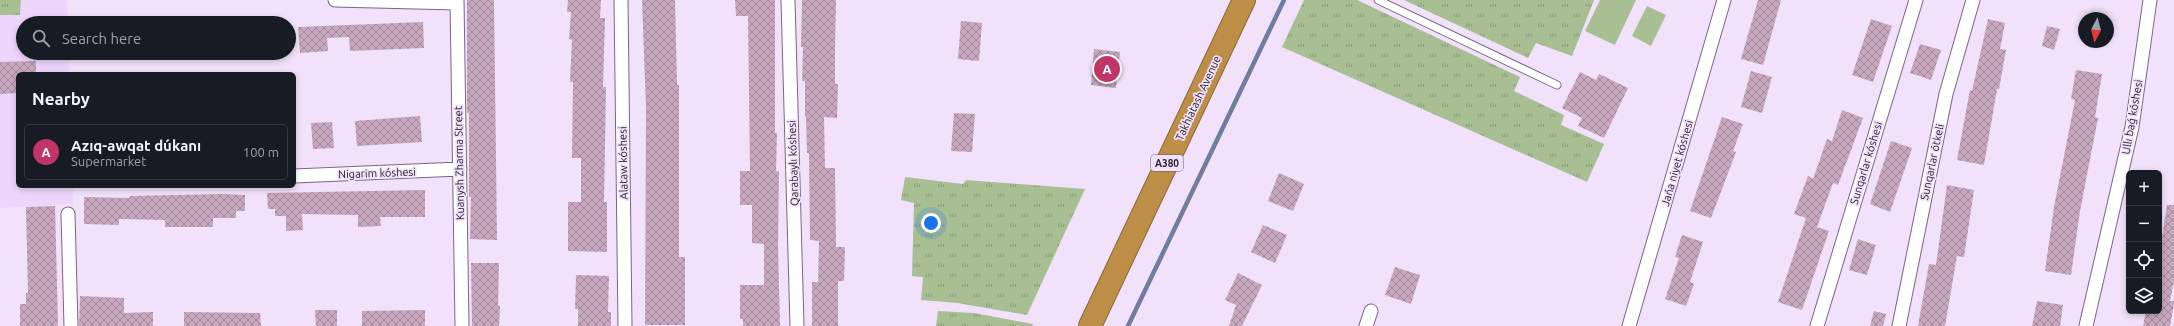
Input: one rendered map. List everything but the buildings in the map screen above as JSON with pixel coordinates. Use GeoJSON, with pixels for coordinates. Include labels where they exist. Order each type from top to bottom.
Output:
{"type":"FeatureCollection","features":[{"type":"Feature","properties":{"kind":"highway","name":"Takhiatash Avenue"},"geometry":{"type":"LineString","coordinates":[[1090,326],[1244,0]]}},
{"type":"Feature","properties":{"kind":"street"},"geometry":{"type":"LineString","coordinates":[[335,0],[457,1]]}},
{"type":"Feature","properties":{"kind":"street","name":"Alataw kóshesi"},"geometry":{"type":"LineString","coordinates":[[621,0],[625,326]]}},
{"type":"Feature","properties":{"kind":"street","name":"Qarabaylı kóshesi"},"geometry":{"type":"LineString","coordinates":[[788,0],[797,326]]}},
{"type":"Feature","properties":{"kind":"street","name":"Jańa niyet kóshesi"},"geometry":{"type":"LineString","coordinates":[[1629,326],[1724,0]]}},
{"type":"Feature","properties":{"kind":"street","name":"Sunqarlar kóshesi"},"geometry":{"type":"LineString","coordinates":[[1817,326],[1916,0]]}},
{"type":"Feature","properties":{"kind":"street","name":"Sunqarlar ótkeli"},"geometry":{"type":"LineString","coordinates":[[1899,326],[1946,94],[1973,0]]}},
{"type":"Feature","properties":{"kind":"street","name":"Ullı baǵ kóshesi"},"geometry":{"type":"LineString","coordinates":[[2086,326],[2132,127],[2150,0]]}},
{"type":"Feature","properties":{"kind":"street","name":"Kuanysh Zharma Street"},"geometry":{"type":"LineString","coordinates":[[457,1],[462,326]]}},
{"type":"Feature","properties":{"kind":"street","name":"Nigarim kóshesi"},"geometry":{"type":"LineString","coordinates":[[296,176],[460,170]]}},
{"type":"Feature","properties":{"kind":"street"},"geometry":{"type":"LineString","coordinates":[[68,214],[71,326]]}},
{"type":"Feature","properties":{"kind":"street"},"geometry":{"type":"LineString","coordinates":[[1366,326],[1371,311]]}},
{"type":"Feature","properties":{"kind":"lane"},"geometry":{"type":"LineString","coordinates":[[1378,0],[1556,85]]}},
{"type":"Feature","properties":{"kind":"shaded area"},"geometry":{"type":"Polygon","coordinates":[[[0,0],[67,0],[68,16],[16,16],[16,60],[69,60],[69,72],[16,72],[16,188],[73,188],[73,204],[0,208],[0,0]]]}},
{"type":"Feature","properties":{"kind":"green space"},"geometry":{"type":"Polygon","coordinates":[[[0,0],[21,0],[20,15],[0,15],[0,0]]]}},
{"type":"Feature","properties":{"kind":"green space"},"geometry":{"type":"Polygon","coordinates":[[[1304,0],[1357,0],[1520,77],[1514,91],[1564,115],[1561,125],[1604,144],[1587,182],[1282,47],[1304,0]]]}},
{"type":"Feature","properties":{"kind":"green space"},"geometry":{"type":"Polygon","coordinates":[[[1404,0],[1594,0],[1572,56],[1536,43],[1528,58],[1404,0]]]}},
{"type":"Feature","properties":{"kind":"green space"},"geometry":{"type":"Polygon","coordinates":[[[1600,0],[1636,0],[1615,45],[1585,31],[1600,0]]]}},
{"type":"Feature","properties":{"kind":"green space"},"geometry":{"type":"Polygon","coordinates":[[[1647,6],[1666,15],[1651,46],[1632,36],[1647,6]]]}},
{"type":"Feature","properties":{"kind":"green space"},"geometry":{"type":"Polygon","coordinates":[[[905,177],[963,184],[966,180],[1085,189],[1027,315],[957,303],[921,300],[923,277],[912,276],[914,203],[901,200],[905,177]]]}},
{"type":"Feature","properties":{"kind":"green space"},"geometry":{"type":"Polygon","coordinates":[[[938,311],[974,313],[1033,324],[1032,326],[936,326],[938,311]]]}},
{"type":"Feature","properties":{"kind":"waterway"},"geometry":{"type":"LineString","coordinates":[[1128,326],[1284,0]]}},
{"type":"Feature","properties":{"kind":"place","name":"Azıq-awqat dúkanı"},"geometry":{"type":"Point","coordinates":[1107,69]}}]}
